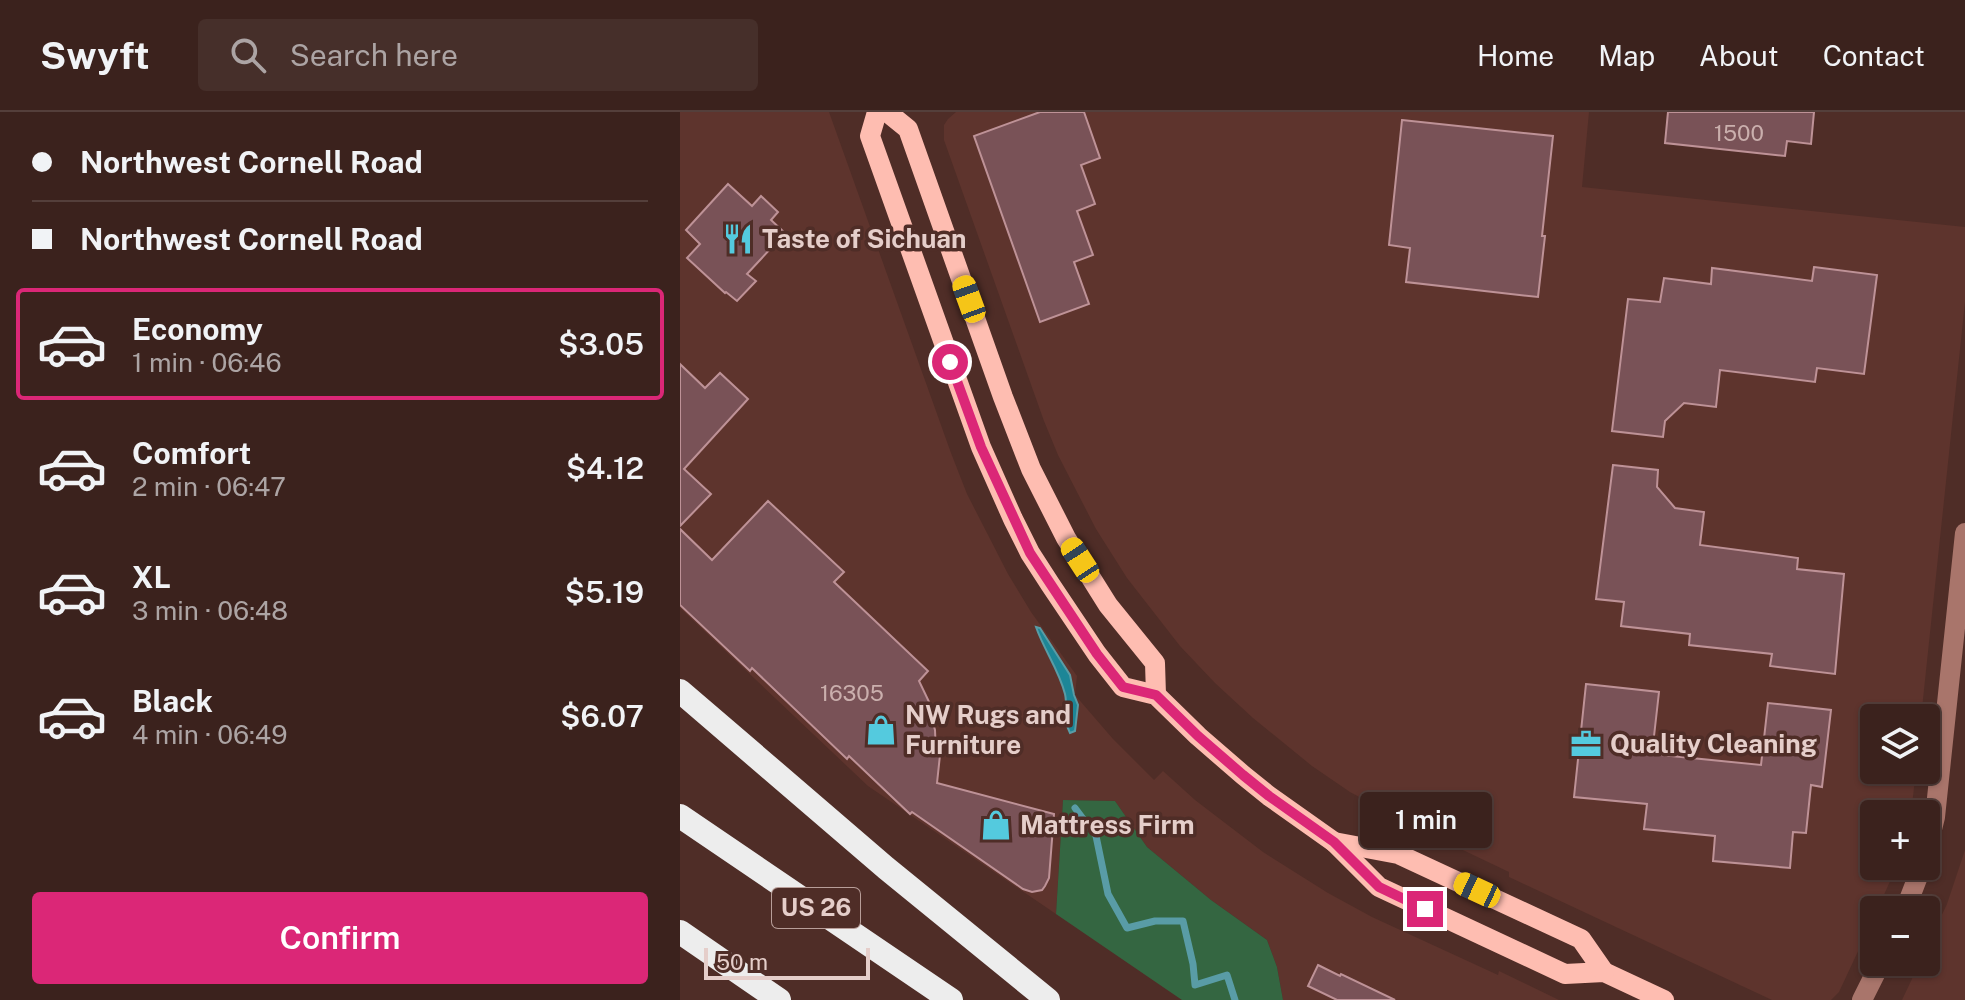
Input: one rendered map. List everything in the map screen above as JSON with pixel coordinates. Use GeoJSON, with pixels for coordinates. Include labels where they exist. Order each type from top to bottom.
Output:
{"type":"FeatureCollection","features":[{"type":"Feature","properties":{"kind":"highway"},"geometry":{"type":"LineString","coordinates":[[680,691],[841,830],[1048,1000]]}},
{"type":"Feature","properties":{"kind":"highway","name":"US 26"},"geometry":{"type":"LineString","coordinates":[[680,816],[951,1000]]}},
{"type":"Feature","properties":{"kind":"highway"},"geometry":{"type":"LineString","coordinates":[[680,932],[779,1000]]}},
{"type":"Feature","properties":{"kind":"main road"},"geometry":{"type":"LineString","coordinates":[[877,112],[870,136],[874,150],[981,447],[1030,553],[1097,654],[1123,687],[1156,695],[1243,775],[1334,842],[1379,887],[1565,974],[1604,972],[1664,1000]]}},
{"type":"Feature","properties":{"kind":"main road"},"geometry":{"type":"LineString","coordinates":[[887,112],[908,129],[1031,469],[1066,538],[1108,605],[1155,663],[1156,695]]}},
{"type":"Feature","properties":{"kind":"main road"},"geometry":{"type":"LineString","coordinates":[[1334,842],[1398,854],[1581,939],[1604,972]]}},
{"type":"Feature","properties":{"kind":"street"},"geometry":{"type":"LineString","coordinates":[[1937,800],[1965,533]]}},
{"type":"Feature","properties":{"kind":"street"},"geometry":{"type":"LineString","coordinates":[[1862,1000],[1874,976]]}},
{"type":"Feature","properties":{"kind":"shaded area"},"geometry":{"type":"Polygon","coordinates":[[[680,112],[829,112],[967,494],[1008,574],[1077,676],[1075,695],[1113,739],[1154,780],[1163,771],[1263,852],[1328,893],[1372,917],[1559,1000],[1283,1000],[1277,967],[1267,940],[1211,900],[1147,847],[1115,801],[1063,800],[1056,914],[868,786],[680,608],[680,112]]]}},
{"type":"Feature","properties":{"kind":"shaded area"},"geometry":{"type":"Polygon","coordinates":[[[956,112],[1589,112],[1582,187],[1965,227],[1965,302],[1922,704],[1860,704],[1860,784],[1914,784],[1913,800],[1860,800],[1860,880],[1891,880],[1883,896],[1860,896],[1860,947],[1839,992],[1831,1000],[1772,1000],[1509,877],[1509,872],[1350,792],[1312,766],[1215,683],[1180,646],[1127,578],[1096,529],[1058,455],[944,140],[944,125],[956,112]]]}},
{"type":"Feature","properties":{"kind":"shaded area"},"geometry":{"type":"Polygon","coordinates":[[[1965,850],[1965,1000],[1902,1000],[1913,976],[1940,976],[1940,919],[1965,850]]]}},
{"type":"Feature","properties":{"kind":"green space"},"geometry":{"type":"Polygon","coordinates":[[[1063,800],[1115,801],[1147,847],[1211,900],[1267,940],[1277,967],[1283,1000],[1182,1000],[1056,914],[1063,800]]]}},
{"type":"Feature","properties":{"kind":"water"},"geometry":{"type":"Polygon","coordinates":[[[1036,627],[1040,628],[1070,675],[1078,705],[1075,731],[1070,733],[1062,685],[1036,627]]]}},
{"type":"Feature","properties":{"kind":"building"},"geometry":{"type":"Polygon","coordinates":[[[1040,112],[1084,112],[1100,158],[1081,165],[1095,204],[1077,211],[1093,255],[1074,262],[1089,304],[1040,322],[974,136],[1040,112]]]}},
{"type":"Feature","properties":{"kind":"building"},"geometry":{"type":"Polygon","coordinates":[[[1668,112],[1814,112],[1811,144],[1787,141],[1785,156],[1665,143],[1668,112]]]}},
{"type":"Feature","properties":{"kind":"building"},"geometry":{"type":"Polygon","coordinates":[[[1402,120],[1553,136],[1538,297],[1406,282],[1410,248],[1389,245],[1402,120]]]}},
{"type":"Feature","properties":{"kind":"building","name":"Taste of Sichuan"},"geometry":{"type":"Polygon","coordinates":[[[728,184],[752,206],[761,196],[778,212],[771,220],[785,233],[747,274],[756,281],[737,301],[687,258],[700,244],[686,230],[728,184]]]}},
{"type":"Feature","properties":{"kind":"building"},"geometry":{"type":"Polygon","coordinates":[[[1814,267],[1877,275],[1864,374],[1817,368],[1815,382],[1720,370],[1716,407],[1684,403],[1665,421],[1663,437],[1612,431],[1628,299],[1660,302],[1664,278],[1711,284],[1712,268],[1812,281],[1814,267]]]}},
{"type":"Feature","properties":{"kind":"building"},"geometry":{"type":"Polygon","coordinates":[[[680,364],[705,388],[720,373],[748,399],[684,469],[711,494],[680,526],[680,364]]]}},
{"type":"Feature","properties":{"kind":"building"},"geometry":{"type":"Polygon","coordinates":[[[1613,465],[1658,470],[1657,487],[1675,508],[1704,512],[1700,545],[1798,558],[1797,569],[1844,574],[1835,674],[1770,666],[1772,654],[1689,645],[1690,634],[1621,626],[1624,602],[1596,599],[1613,465]]]}},
{"type":"Feature","properties":{"kind":"building"},"geometry":{"type":"Polygon","coordinates":[[[768,501],[844,572],[834,582],[928,671],[919,681],[931,706],[928,707],[935,730],[936,755],[940,755],[937,783],[1054,814],[1049,878],[1042,890],[1032,892],[1023,889],[912,812],[910,814],[680,605],[680,529],[712,560],[768,501]]]}},
{"type":"Feature","properties":{"kind":"building"},"geometry":{"type":"Polygon","coordinates":[[[1586,684],[1659,692],[1652,754],[1761,765],[1768,703],[1831,710],[1822,787],[1811,785],[1806,833],[1793,832],[1790,868],[1713,861],[1715,836],[1644,829],[1647,804],[1574,797],[1586,684]]]}},
{"type":"Feature","properties":{"kind":"building"},"geometry":{"type":"Polygon","coordinates":[[[1318,965],[1395,1000],[1337,1000],[1308,986],[1318,965]]]}},
{"type":"Feature","properties":{"kind":"waterway"},"geometry":{"type":"LineString","coordinates":[[1075,808],[1096,836],[1108,894],[1127,928],[1155,921],[1183,921],[1195,985],[1227,975],[1235,1000]]}},
{"type":"Feature","properties":{"kind":"place","name":"Taste of Sichuan"},"geometry":{"type":"Point","coordinates":[738,239]}},
{"type":"Feature","properties":{"kind":"place","name":"NW Rugs and Furniture"},"geometry":{"type":"Point","coordinates":[881,730]}},
{"type":"Feature","properties":{"kind":"place","name":"Quality Cleaning"},"geometry":{"type":"Point","coordinates":[1586,744]}},
{"type":"Feature","properties":{"kind":"place","name":"Mattress Firm"},"geometry":{"type":"Point","coordinates":[996,825]}},
{"type":"Feature","properties":{"kind":"route"},"geometry":{"type":"LineString","coordinates":[[950,362],[981,447],[1030,553],[1097,654],[1123,687],[1156,695],[1243,775],[1334,842],[1379,887],[1425,909]]}}]}
